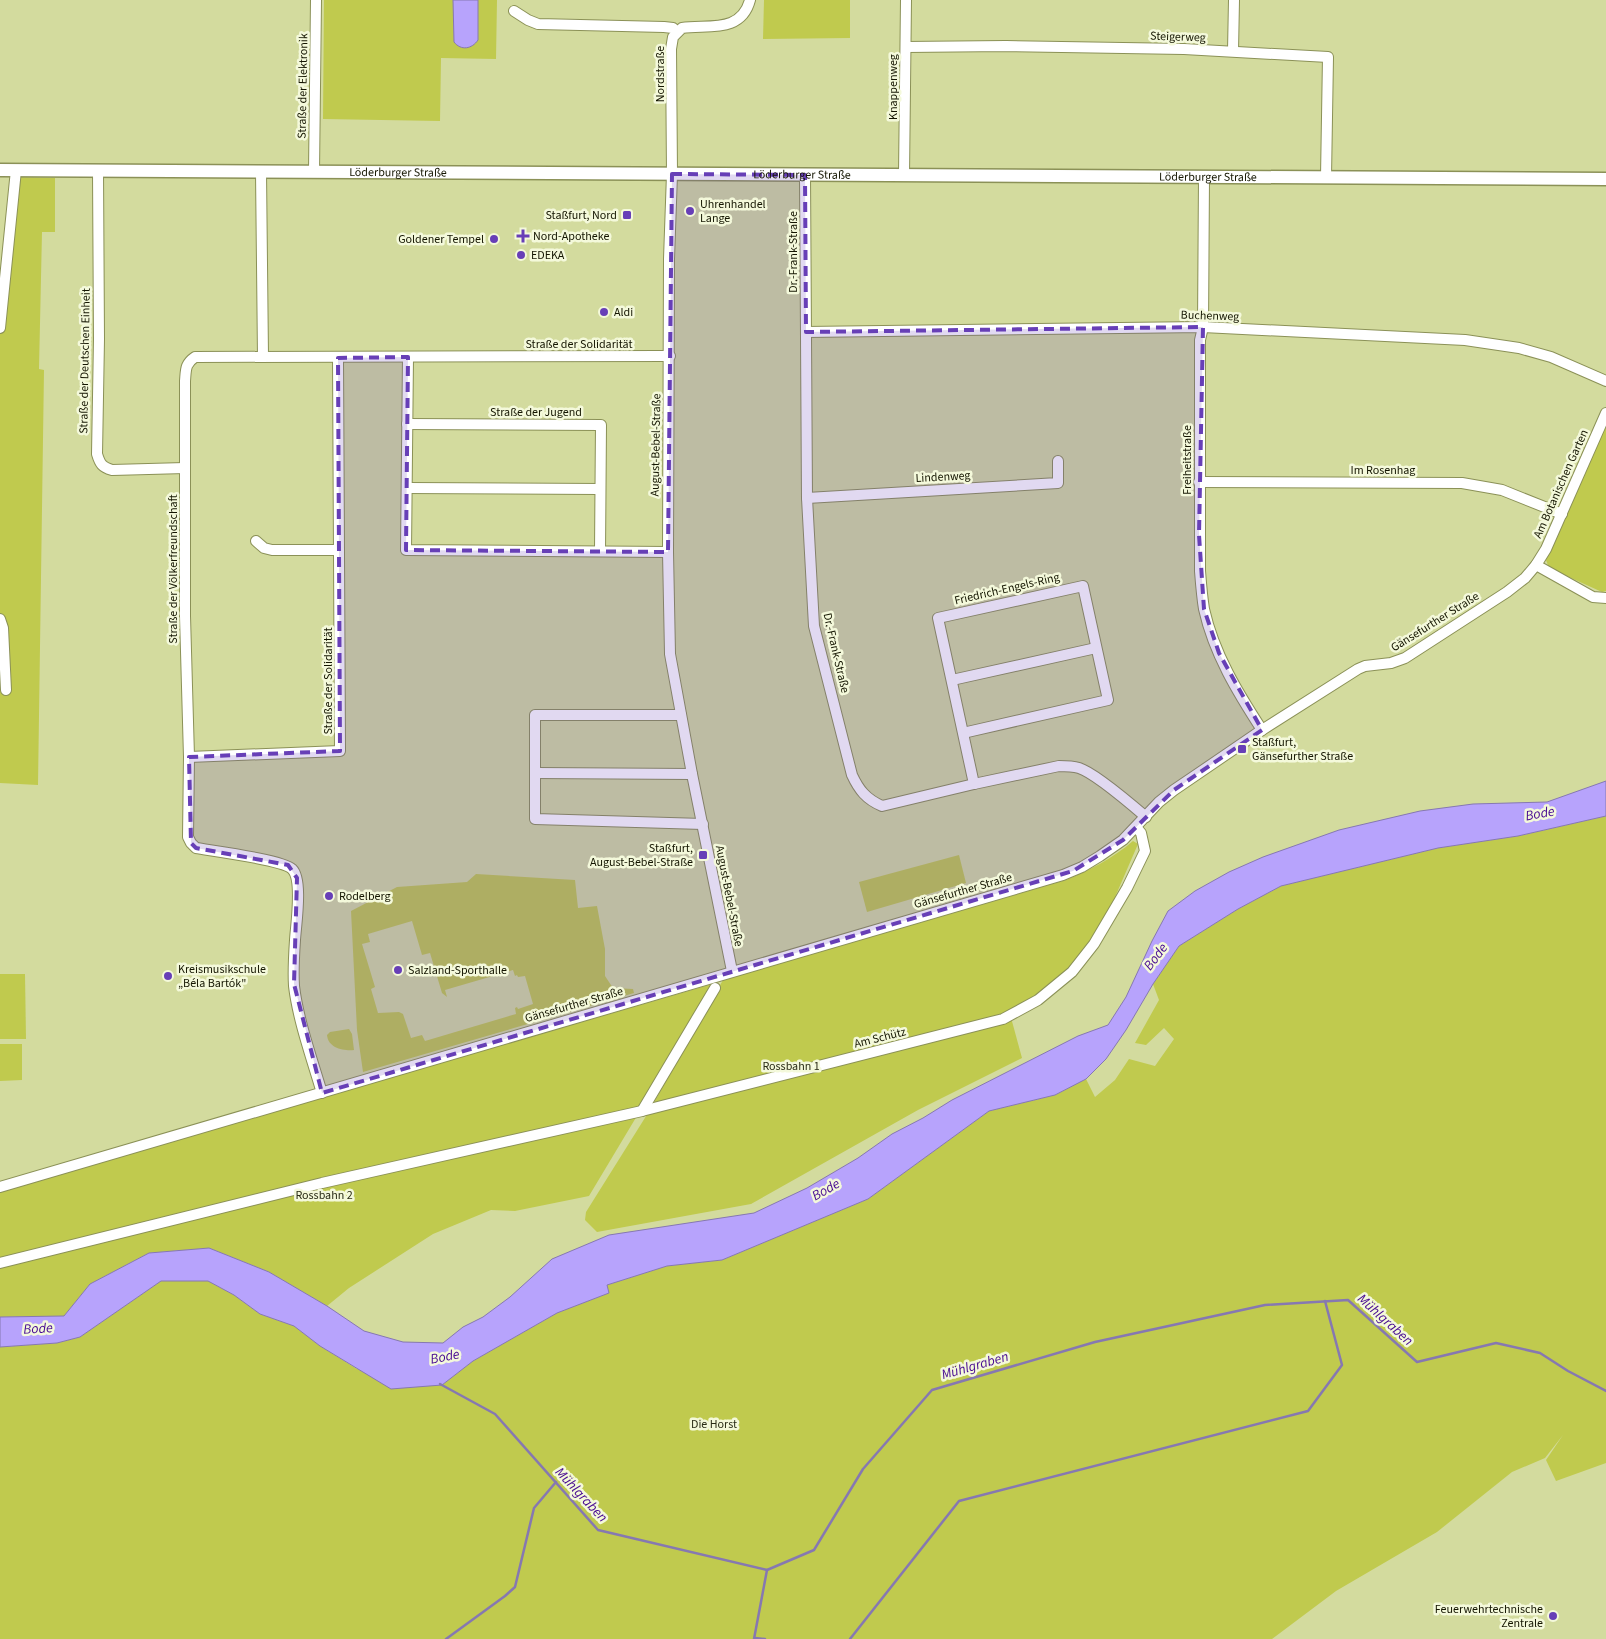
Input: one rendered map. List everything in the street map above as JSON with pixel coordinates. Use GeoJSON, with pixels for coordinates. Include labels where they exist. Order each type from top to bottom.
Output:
{"type":"FeatureCollection","features":[{"type":"Feature","properties":{"kind":"street","name":"Straße der Elektronik"},"geometry":{"type":"LineString","coordinates":[[314,172],[316,0]]}},
{"type":"Feature","properties":{"kind":"street","name":"Nordstraße"},"geometry":{"type":"LineString","coordinates":[[672,174],[671,49],[673,37],[682,28],[710,27],[730,23],[740,18],[750,0]]}},
{"type":"Feature","properties":{"kind":"street","name":"Knappenweg"},"geometry":{"type":"LineString","coordinates":[[904,175],[906,0]]}},
{"type":"Feature","properties":{"kind":"street"},"geometry":{"type":"LineString","coordinates":[[1233,51],[1234,0]]}},
{"type":"Feature","properties":{"kind":"street"},"geometry":{"type":"LineString","coordinates":[[514,11],[538,24],[664,27],[672,28],[677,32]]}},
{"type":"Feature","properties":{"kind":"street","name":"Steigerweg"},"geometry":{"type":"LineString","coordinates":[[906,47],[1184,49],[1328,57],[1326,177]]}},
{"type":"Feature","properties":{"kind":"street","name":"Löderburger Straße"},"geometry":{"type":"LineString","coordinates":[[0,170],[1606,179]]}},
{"type":"Feature","properties":{"kind":"street"},"geometry":{"type":"LineString","coordinates":[[0,328],[16,170]]}},
{"type":"Feature","properties":{"kind":"street","name":"Straße der Deutschen Einheit"},"geometry":{"type":"LineString","coordinates":[[98,170],[99,339],[97,454],[99,462],[104,468],[112,470],[185,468]]}},
{"type":"Feature","properties":{"kind":"street"},"geometry":{"type":"LineString","coordinates":[[261,172],[263,357]]}},
{"type":"Feature","properties":{"kind":"street","name":"August-Bebel-Straße"},"geometry":{"type":"LineString","coordinates":[[672,174],[669,259],[668,552],[670,654],[732,971]]}},
{"type":"Feature","properties":{"kind":"street","name":"Dr.-Frank-Straße"},"geometry":{"type":"LineString","coordinates":[[806,175],[807,498],[814,626],[852,775],[857,786],[871,801],[882,806],[1059,766],[1078,768],[1092,775],[1146,817]]}},
{"type":"Feature","properties":{"kind":"street","name":"Freiheitstraße"},"geometry":{"type":"LineString","coordinates":[[1204,177],[1203,327],[1200,340],[1200,571],[1204,609],[1219,653],[1239,694],[1262,730]]}},
{"type":"Feature","properties":{"kind":"street","name":"Buchenweg"},"geometry":{"type":"LineString","coordinates":[[806,332],[1203,327],[1465,340],[1519,348],[1551,357],[1606,381]]}},
{"type":"Feature","properties":{"kind":"street","name":"Straße der Solidarität"},"geometry":{"type":"LineString","coordinates":[[185,381],[188,362],[196,357],[670,356]]}},
{"type":"Feature","properties":{"kind":"street"},"geometry":{"type":"LineString","coordinates":[[408,357],[406,550],[668,552]]}},
{"type":"Feature","properties":{"kind":"street","name":"Straße der Solidarität"},"geometry":{"type":"LineString","coordinates":[[189,756],[340,751],[338,358]]}},
{"type":"Feature","properties":{"kind":"street","name":"Straße der Völkerfreundschaft"},"geometry":{"type":"LineString","coordinates":[[185,381],[185,616],[189,756]]}},
{"type":"Feature","properties":{"kind":"street","name":"Am Botanischen Garten"},"geometry":{"type":"LineString","coordinates":[[1536,565],[1544,554],[1606,412]]}},
{"type":"Feature","properties":{"kind":"street","name":"Straße der Jugend"},"geometry":{"type":"LineString","coordinates":[[407,424],[601,425],[600,551]]}},
{"type":"Feature","properties":{"kind":"street","name":"Lindenweg"},"geometry":{"type":"LineString","coordinates":[[807,498],[1058,483],[1058,461]]}},
{"type":"Feature","properties":{"kind":"street","name":"Im Rosenhag"},"geometry":{"type":"LineString","coordinates":[[1199,482],[1462,483],[1502,490],[1562,514]]}},
{"type":"Feature","properties":{"kind":"street"},"geometry":{"type":"LineString","coordinates":[[407,488],[600,489]]}},
{"type":"Feature","properties":{"kind":"street"},"geometry":{"type":"LineString","coordinates":[[256,541],[264,548],[272,550],[339,550]]}},
{"type":"Feature","properties":{"kind":"street"},"geometry":{"type":"LineString","coordinates":[[1536,565],[1594,597],[1606,598]]}},
{"type":"Feature","properties":{"kind":"street","name":"Gänsefurther Straße"},"geometry":{"type":"LineString","coordinates":[[0,1187],[1068,873],[1100,856],[1136,827],[1159,802],[1174,790],[1262,730],[1358,669],[1365,666],[1391,663],[1413,653],[1507,592],[1536,565]]}},
{"type":"Feature","properties":{"kind":"street","name":"Friedrich-Engels-Ring"},"geometry":{"type":"LineString","coordinates":[[963,732],[1108,700],[1082,586],[938,618],[974,784]]}},
{"type":"Feature","properties":{"kind":"street"},"geometry":{"type":"LineString","coordinates":[[0,619],[3,628],[6,690]]}},
{"type":"Feature","properties":{"kind":"street"},"geometry":{"type":"LineString","coordinates":[[952,680],[1096,648]]}},
{"type":"Feature","properties":{"kind":"street"},"geometry":{"type":"LineString","coordinates":[[681,715],[535,715],[535,820],[703,824]]}},
{"type":"Feature","properties":{"kind":"street"},"geometry":{"type":"LineString","coordinates":[[189,756],[188,837],[190,843],[196,848],[271,861],[288,865],[294,870],[297,878],[298,898],[294,984],[297,1002],[322,1093]]}},
{"type":"Feature","properties":{"kind":"street"},"geometry":{"type":"LineString","coordinates":[[536,773],[692,774]]}},
{"type":"Feature","properties":{"kind":"street","name":"Am Schütz"},"geometry":{"type":"LineString","coordinates":[[0,1263],[322,1183],[523,1136],[642,1111],[1003,1019],[1038,1000],[1072,972],[1094,944],[1145,851],[1141,833],[1136,827]]}},
{"type":"Feature","properties":{"kind":"street"},"geometry":{"type":"LineString","coordinates":[[642,1111],[715,988]]}},
{"type":"Feature","properties":{"kind":"highlighted area"},"geometry":{"type":"Polygon","coordinates":[[[672,174],[805,175],[806,332],[1203,327],[1199,535],[1204,609],[1219,653],[1262,730],[1174,790],[1123,840],[1073,871],[322,1093],[294,984],[297,878],[288,865],[196,848],[191,843],[189,757],[340,751],[338,358],[408,357],[406,550],[668,552],[672,174]]]}},
{"type":"Feature","properties":{"kind":"green space"},"geometry":{"type":"Polygon","coordinates":[[[324,0],[497,0],[496,59],[441,58],[440,121],[323,119],[324,0]]]}},
{"type":"Feature","properties":{"kind":"green space"},"geometry":{"type":"Polygon","coordinates":[[[764,0],[850,0],[850,38],[763,39],[764,0]]]}},
{"type":"Feature","properties":{"kind":"green space"},"geometry":{"type":"Polygon","coordinates":[[[20,177],[55,178],[55,232],[42,232],[39,369],[44,370],[38,785],[0,783],[0,286],[20,177]]]}},
{"type":"Feature","properties":{"kind":"green space"},"geometry":{"type":"Polygon","coordinates":[[[1606,423],[1606,591],[1602,592],[1549,568],[1546,560],[1606,423]]]}},
{"type":"Feature","properties":{"kind":"green space","name":"Die Horst"},"geometry":{"type":"Polygon","coordinates":[[[1606,816],[1606,1463],[1556,1481],[1546,1460],[1563,1435],[1545,1458],[1512,1472],[1437,1532],[1336,1591],[1272,1639],[0,1639],[0,1347],[57,1343],[80,1337],[161,1281],[208,1281],[234,1295],[260,1314],[294,1326],[320,1346],[357,1369],[442,1385],[473,1361],[557,1313],[609,1293],[607,1285],[667,1266],[722,1260],[868,1199],[989,1111],[1055,1095],[1086,1079],[1095,1097],[1115,1080],[1129,1059],[1155,1066],[1174,1039],[1164,1028],[1146,1045],[1135,1043],[1159,1000],[1153,984],[1179,946],[1238,909],[1281,886],[1438,848],[1518,836],[1606,816]]]}},
{"type":"Feature","properties":{"kind":"green space","name":"Rossbahn 1"},"geometry":{"type":"Polygon","coordinates":[[[1133,841],[1138,844],[1109,911],[1072,967],[1037,999],[1010,1014],[1022,1058],[918,1110],[751,1204],[597,1232],[585,1220],[586,1212],[648,1113],[723,980],[1066,880],[1101,863],[1133,841]]]}},
{"type":"Feature","properties":{"kind":"green space"},"geometry":{"type":"Polygon","coordinates":[[[959,855],[966,883],[867,912],[859,882],[959,855]]]}},
{"type":"Feature","properties":{"kind":"green space"},"geometry":{"type":"Polygon","coordinates":[[[476,874],[575,880],[578,908],[597,906],[605,949],[605,976],[613,988],[633,989],[634,993],[363,1072],[357,1030],[351,911],[397,887],[467,882],[476,874]],[[412,921],[368,934],[370,942],[362,944],[375,987],[371,989],[378,1013],[399,1012],[403,1014],[411,1038],[422,1035],[425,1041],[516,1014],[515,1008],[517,1007],[518,1009],[533,1004],[525,976],[515,976],[513,970],[445,990],[447,997],[442,993],[430,953],[422,955],[412,921]]]}},
{"type":"Feature","properties":{"kind":"green space"},"geometry":{"type":"Polygon","coordinates":[[[0,974],[25,974],[26,1039],[0,1039],[0,974]]]}},
{"type":"Feature","properties":{"kind":"green space","name":"Rossbahn 2"},"geometry":{"type":"Polygon","coordinates":[[[712,985],[713,989],[589,1196],[515,1211],[491,1210],[433,1234],[349,1288],[327,1306],[269,1272],[209,1248],[149,1253],[90,1284],[64,1316],[0,1317],[0,1191],[712,985]]]}},
{"type":"Feature","properties":{"kind":"green space"},"geometry":{"type":"Polygon","coordinates":[[[349,1029],[352,1034],[354,1050],[337,1048],[330,1043],[327,1035],[330,1032],[349,1029]]]}},
{"type":"Feature","properties":{"kind":"green space"},"geometry":{"type":"Polygon","coordinates":[[[0,1044],[22,1044],[22,1080],[0,1081],[0,1044]]]}},
{"type":"Feature","properties":{"kind":"water"},"geometry":{"type":"Polygon","coordinates":[[[453,0],[478,0],[478,40],[470,47],[463,48],[454,42],[453,0]]]}},
{"type":"Feature","properties":{"kind":"water","name":"Bode"},"geometry":{"type":"Polygon","coordinates":[[[1606,781],[1606,816],[1518,836],[1438,848],[1281,886],[1238,909],[1179,946],[1106,1059],[1086,1079],[1055,1095],[989,1111],[868,1199],[722,1260],[667,1266],[607,1285],[609,1293],[557,1313],[473,1361],[442,1385],[391,1389],[320,1346],[294,1326],[260,1314],[234,1295],[208,1281],[161,1281],[80,1337],[57,1343],[0,1347],[0,1317],[64,1316],[90,1284],[149,1253],[209,1248],[269,1272],[327,1306],[364,1331],[403,1342],[443,1343],[463,1327],[483,1317],[510,1297],[552,1259],[609,1235],[754,1213],[807,1188],[858,1158],[892,1134],[952,1100],[1078,1036],[1108,1025],[1126,997],[1168,911],[1195,891],[1229,872],[1263,857],[1339,830],[1420,811],[1473,804],[1547,802],[1606,781]]]}},
{"type":"Feature","properties":{"kind":"waterway","name":"Mühlgraben"},"geometry":{"type":"LineString","coordinates":[[440,1384],[495,1414],[598,1530],[767,1570],[814,1550],[863,1469],[932,1390],[1095,1342],[1265,1305],[1348,1300],[1417,1362],[1496,1343],[1540,1353],[1568,1371],[1606,1391]]}},
{"type":"Feature","properties":{"kind":"waterway"},"geometry":{"type":"LineString","coordinates":[[850,1639],[959,1501],[1308,1411],[1342,1365],[1325,1301]]}},
{"type":"Feature","properties":{"kind":"waterway"},"geometry":{"type":"LineString","coordinates":[[446,1639],[515,1587],[534,1508],[556,1482]]}},
{"type":"Feature","properties":{"kind":"waterway"},"geometry":{"type":"LineString","coordinates":[[754,1639],[767,1570]]}},
{"type":"Feature","properties":{"kind":"waterway"},"geometry":{"type":"LineString","coordinates":[[755,1638],[765,1639]]}},
{"type":"Feature","properties":{"kind":"place","name":"Uhrenhandel Lange"},"geometry":{"type":"Point","coordinates":[690,211]}},
{"type":"Feature","properties":{"kind":"place","name":"Staßfurt, Nord"},"geometry":{"type":"Point","coordinates":[627,215]}},
{"type":"Feature","properties":{"kind":"place","name":"Nord-Apotheke"},"geometry":{"type":"Point","coordinates":[523,236]}},
{"type":"Feature","properties":{"kind":"place","name":"Goldener Tempel"},"geometry":{"type":"Point","coordinates":[494,239]}},
{"type":"Feature","properties":{"kind":"place","name":"EDEKA"},"geometry":{"type":"Point","coordinates":[521,255]}},
{"type":"Feature","properties":{"kind":"place","name":"Aldi"},"geometry":{"type":"Point","coordinates":[604,312]}},
{"type":"Feature","properties":{"kind":"place","name":"Staßfurt, Gänsefurther Straße"},"geometry":{"type":"Point","coordinates":[1242,749]}},
{"type":"Feature","properties":{"kind":"place","name":"Staßfurt, August-Bebel-Straße"},"geometry":{"type":"Point","coordinates":[703,855]}},
{"type":"Feature","properties":{"kind":"place","name":"Rodelberg"},"geometry":{"type":"Point","coordinates":[329,896]}},
{"type":"Feature","properties":{"kind":"place","name":"Salzland-Sporthalle"},"geometry":{"type":"Point","coordinates":[398,970]}},
{"type":"Feature","properties":{"kind":"place","name":"Kreismusikschule „Béla Bartók\""},"geometry":{"type":"Point","coordinates":[168,976]}},
{"type":"Feature","properties":{"kind":"place","name":"Feuerwehrtechnische Zentrale"},"geometry":{"type":"Point","coordinates":[1553,1616]}}]}
